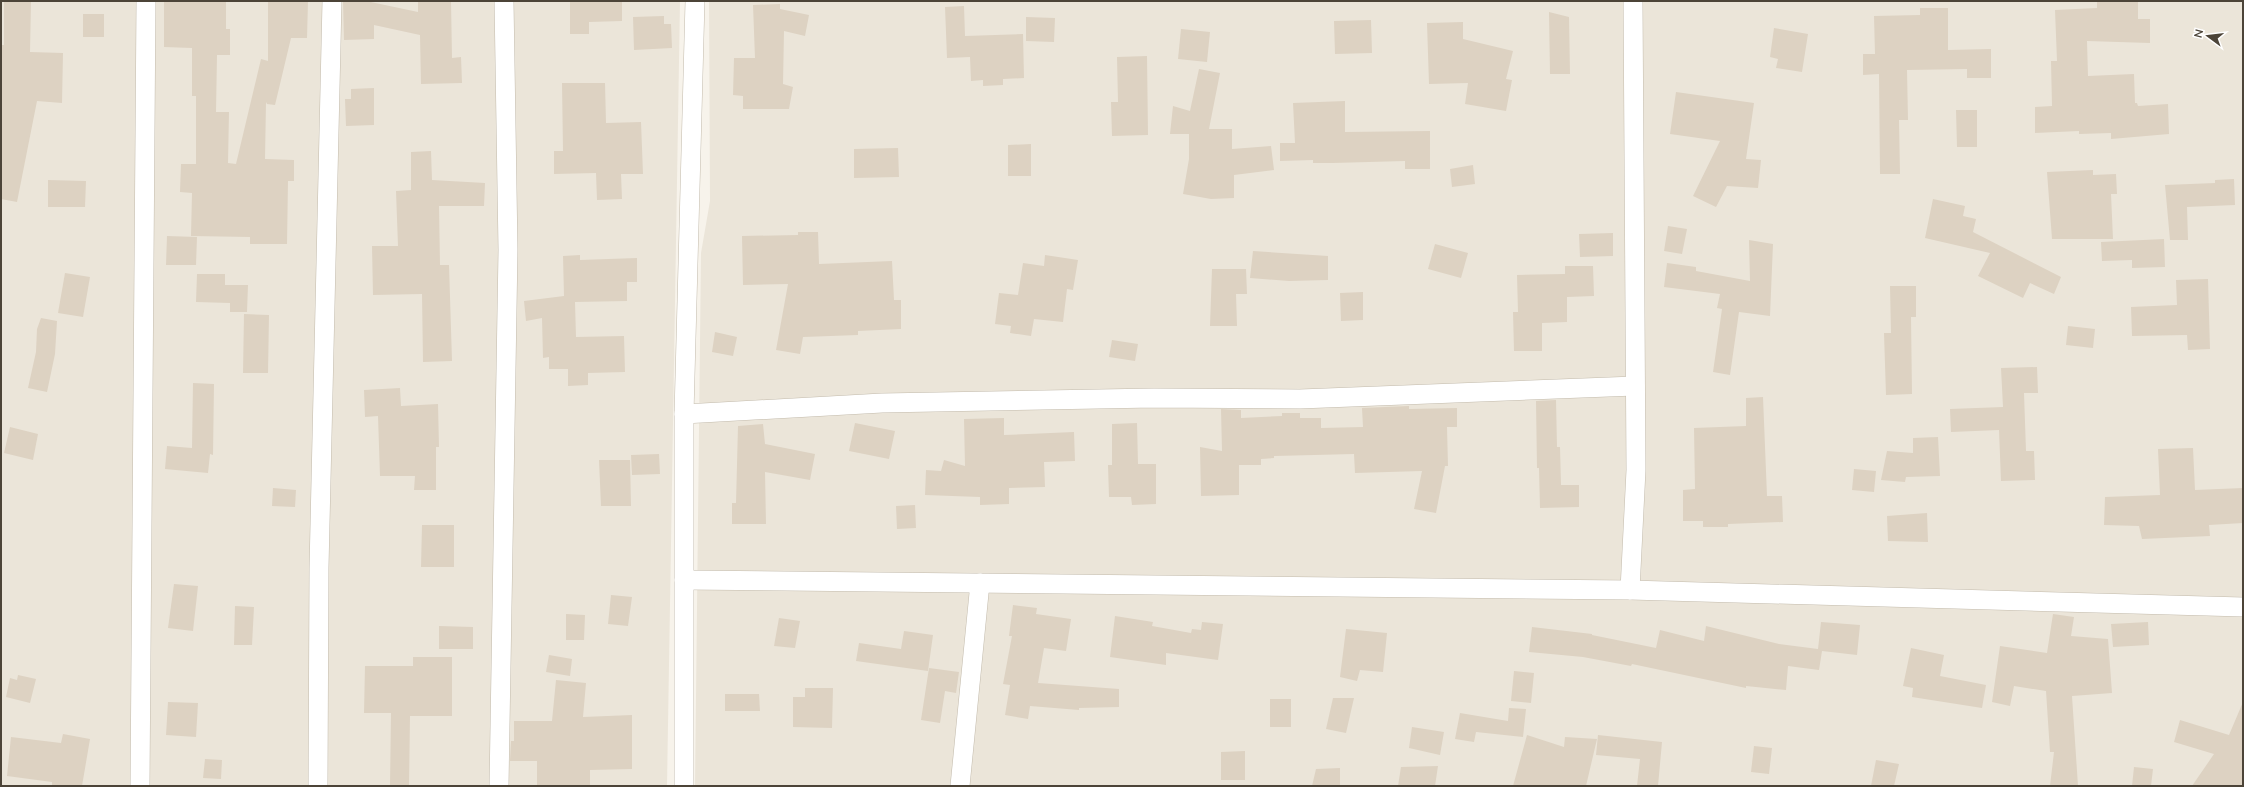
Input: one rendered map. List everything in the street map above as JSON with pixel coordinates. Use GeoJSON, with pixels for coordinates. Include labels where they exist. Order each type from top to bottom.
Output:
{"type":"FeatureCollection","features":[{"type":"Feature","properties":{"kind":"street"},"geometry":{"type":"LineString","coordinates":[[140,786],[146,1]]}},
{"type":"Feature","properties":{"kind":"street"},"geometry":{"type":"LineString","coordinates":[[318,786],[319,568],[332,1]]}},
{"type":"Feature","properties":{"kind":"street"},"geometry":{"type":"LineString","coordinates":[[499,786],[508,250],[504,1]]}},
{"type":"Feature","properties":{"kind":"street"},"geometry":{"type":"LineString","coordinates":[[684,786],[684,414],[696,1]]}},
{"type":"Feature","properties":{"kind":"street"},"geometry":{"type":"LineString","coordinates":[[1630,590],[1636,470],[1633,1]]}},
{"type":"Feature","properties":{"kind":"street"},"geometry":{"type":"LineString","coordinates":[[684,414],[882,403],[1154,398],[1300,399],[1635,386]]}},
{"type":"Feature","properties":{"kind":"street"},"geometry":{"type":"LineString","coordinates":[[684,580],[1630,590],[2243,607]]}},
{"type":"Feature","properties":{"kind":"street"},"geometry":{"type":"LineString","coordinates":[[960,786],[980,583]]}},
{"type":"Feature","properties":{"kind":"shaded area"},"geometry":{"type":"Polygon","coordinates":[[[1,1],[680,1],[667,786],[1,786],[1,1]]]}},
{"type":"Feature","properties":{"kind":"shaded area"},"geometry":{"type":"Polygon","coordinates":[[[709,1],[2243,1],[2243,786],[695,786],[701,253],[710,201],[709,1]]]}},
{"type":"Feature","properties":{"kind":"building"},"geometry":{"type":"Polygon","coordinates":[[[4,1],[31,1],[30,52],[63,53],[62,103],[37,101],[17,202],[1,199],[1,45],[4,45],[4,1]]]}},
{"type":"Feature","properties":{"kind":"building"},"geometry":{"type":"Polygon","coordinates":[[[164,1],[226,1],[226,29],[230,29],[230,55],[217,55],[216,112],[229,112],[228,163],[236,164],[261,59],[268,61],[268,1],[308,1],[307,38],[291,38],[275,105],[267,104],[266,102],[265,159],[294,160],[294,181],[288,181],[287,244],[250,244],[250,237],[191,236],[192,193],[180,192],[181,164],[196,164],[196,96],[192,96],[192,48],[164,47],[164,1]]]}},
{"type":"Feature","properties":{"kind":"building"},"geometry":{"type":"Polygon","coordinates":[[[343,1],[366,1],[418,12],[418,1],[451,1],[452,58],[461,57],[462,83],[421,84],[420,35],[374,25],[374,39],[344,40],[343,1]]]}},
{"type":"Feature","properties":{"kind":"building"},"geometry":{"type":"Polygon","coordinates":[[[570,1],[622,1],[622,21],[589,22],[589,34],[570,34],[570,1]]]}},
{"type":"Feature","properties":{"kind":"building"},"geometry":{"type":"Polygon","coordinates":[[[2097,1],[2138,1],[2138,19],[2150,19],[2150,43],[2087,41],[2088,76],[2134,74],[2135,103],[2137,103],[2138,106],[2168,104],[2169,134],[2111,139],[2111,133],[2079,134],[2079,131],[2035,133],[2035,107],[2052,106],[2051,61],[2057,61],[2055,10],[2097,8],[2097,1]]]}},
{"type":"Feature","properties":{"kind":"building"},"geometry":{"type":"Polygon","coordinates":[[[780,4],[780,9],[809,15],[805,36],[784,31],[783,84],[793,87],[789,109],[743,109],[743,96],[733,95],[734,58],[755,58],[753,5],[780,4]]]}},
{"type":"Feature","properties":{"kind":"building"},"geometry":{"type":"Polygon","coordinates":[[[964,6],[965,36],[1023,34],[1024,78],[1003,79],[1003,85],[983,86],[983,80],[971,81],[970,57],[947,58],[945,7],[964,6]]]}},
{"type":"Feature","properties":{"kind":"building"},"geometry":{"type":"Polygon","coordinates":[[[1920,8],[1948,8],[1948,50],[1991,49],[1991,78],[1967,78],[1967,69],[1907,70],[1908,120],[1899,120],[1900,174],[1880,174],[1879,74],[1863,75],[1863,54],[1875,54],[1874,16],[1920,15],[1920,8]]]}},
{"type":"Feature","properties":{"kind":"building"},"geometry":{"type":"Polygon","coordinates":[[[1549,12],[1569,17],[1570,74],[1550,74],[1549,12]]]}},
{"type":"Feature","properties":{"kind":"building"},"geometry":{"type":"Polygon","coordinates":[[[83,14],[104,14],[104,37],[83,37],[83,14]]]}},
{"type":"Feature","properties":{"kind":"building"},"geometry":{"type":"Polygon","coordinates":[[[664,16],[664,24],[671,24],[672,48],[634,50],[633,17],[664,16]]]}},
{"type":"Feature","properties":{"kind":"building"},"geometry":{"type":"Polygon","coordinates":[[[1026,17],[1055,18],[1054,42],[1026,41],[1026,17]]]}},
{"type":"Feature","properties":{"kind":"building"},"geometry":{"type":"Polygon","coordinates":[[[1371,20],[1372,53],[1335,54],[1334,21],[1371,20]]]}},
{"type":"Feature","properties":{"kind":"building"},"geometry":{"type":"Polygon","coordinates":[[[1463,22],[1463,39],[1513,51],[1506,79],[1512,80],[1506,111],[1465,104],[1468,83],[1429,84],[1427,23],[1463,22]]]}},
{"type":"Feature","properties":{"kind":"building"},"geometry":{"type":"Polygon","coordinates":[[[1774,28],[1808,34],[1802,72],[1776,68],[1778,59],[1770,57],[1774,28]]]}},
{"type":"Feature","properties":{"kind":"building"},"geometry":{"type":"Polygon","coordinates":[[[1181,29],[1210,32],[1207,62],[1178,59],[1181,29]]]}},
{"type":"Feature","properties":{"kind":"building"},"geometry":{"type":"Polygon","coordinates":[[[1147,56],[1148,135],[1112,136],[1111,102],[1118,102],[1117,57],[1147,56]]]}},
{"type":"Feature","properties":{"kind":"building"},"geometry":{"type":"Polygon","coordinates":[[[1199,69],[1220,73],[1209,129],[1232,129],[1232,149],[1271,146],[1274,170],[1234,175],[1234,198],[1211,199],[1183,194],[1189,159],[1189,134],[1170,134],[1173,106],[1190,111],[1199,69]]]}},
{"type":"Feature","properties":{"kind":"building"},"geometry":{"type":"Polygon","coordinates":[[[562,83],[605,83],[606,123],[641,122],[643,174],[621,174],[622,199],[597,200],[596,173],[554,174],[554,151],[563,151],[562,83]]]}},
{"type":"Feature","properties":{"kind":"building"},"geometry":{"type":"Polygon","coordinates":[[[374,88],[374,125],[346,126],[345,99],[351,99],[351,89],[374,88]]]}},
{"type":"Feature","properties":{"kind":"building"},"geometry":{"type":"Polygon","coordinates":[[[1676,92],[1754,103],[1746,159],[1761,160],[1758,188],[1727,186],[1716,207],[1693,196],[1720,141],[1670,134],[1676,92]]]}},
{"type":"Feature","properties":{"kind":"building"},"geometry":{"type":"Polygon","coordinates":[[[1345,101],[1345,132],[1430,131],[1430,169],[1405,169],[1405,161],[1313,163],[1313,160],[1280,161],[1280,143],[1295,143],[1293,103],[1345,101]]]}},
{"type":"Feature","properties":{"kind":"building"},"geometry":{"type":"Polygon","coordinates":[[[1956,110],[1977,110],[1977,147],[1957,147],[1956,110]]]}},
{"type":"Feature","properties":{"kind":"building"},"geometry":{"type":"Polygon","coordinates":[[[1031,144],[1031,176],[1008,176],[1008,145],[1031,144]]]}},
{"type":"Feature","properties":{"kind":"building"},"geometry":{"type":"Polygon","coordinates":[[[898,148],[899,177],[854,178],[854,149],[898,148]]]}},
{"type":"Feature","properties":{"kind":"building"},"geometry":{"type":"Polygon","coordinates":[[[431,151],[432,180],[485,183],[484,206],[439,206],[440,265],[449,265],[452,361],[423,362],[422,294],[373,295],[372,246],[398,246],[396,191],[411,190],[411,152],[431,151]]]}},
{"type":"Feature","properties":{"kind":"building"},"geometry":{"type":"Polygon","coordinates":[[[1473,165],[1475,184],[1452,187],[1450,169],[1473,165]]]}},
{"type":"Feature","properties":{"kind":"building"},"geometry":{"type":"Polygon","coordinates":[[[2093,170],[2093,175],[2116,174],[2117,194],[2111,194],[2113,239],[2052,239],[2047,172],[2093,170]]]}},
{"type":"Feature","properties":{"kind":"building"},"geometry":{"type":"Polygon","coordinates":[[[2234,179],[2235,205],[2187,207],[2188,240],[2170,240],[2165,185],[2215,183],[2215,180],[2234,179]]]}},
{"type":"Feature","properties":{"kind":"building"},"geometry":{"type":"Polygon","coordinates":[[[48,180],[86,181],[85,207],[48,207],[48,180]]]}},
{"type":"Feature","properties":{"kind":"building"},"geometry":{"type":"Polygon","coordinates":[[[1933,199],[1965,206],[1963,216],[1976,219],[1973,232],[2061,277],[2054,294],[2030,283],[2023,298],[1978,276],[1990,253],[1925,238],[1933,199]]]}},
{"type":"Feature","properties":{"kind":"building"},"geometry":{"type":"Polygon","coordinates":[[[1668,226],[1687,229],[1682,254],[1664,251],[1668,226]]]}},
{"type":"Feature","properties":{"kind":"building"},"geometry":{"type":"Polygon","coordinates":[[[798,232],[818,232],[819,264],[892,261],[894,300],[901,300],[901,329],[858,331],[858,335],[803,337],[800,354],[776,350],[788,284],[743,285],[742,236],[798,235],[798,232]]]}},
{"type":"Feature","properties":{"kind":"building"},"geometry":{"type":"Polygon","coordinates":[[[1613,233],[1613,256],[1580,257],[1579,234],[1613,233]]]}},
{"type":"Feature","properties":{"kind":"building"},"geometry":{"type":"Polygon","coordinates":[[[167,236],[197,237],[196,265],[166,265],[167,236]]]}},
{"type":"Feature","properties":{"kind":"building"},"geometry":{"type":"Polygon","coordinates":[[[2164,239],[2165,267],[2132,268],[2132,260],[2102,261],[2101,242],[2164,239]]]}},
{"type":"Feature","properties":{"kind":"building"},"geometry":{"type":"Polygon","coordinates":[[[1749,240],[1773,244],[1770,316],[1739,312],[1730,375],[1713,372],[1722,309],[1717,308],[1720,294],[1664,287],[1667,263],[1696,267],[1696,271],[1750,281],[1749,240]]]}},
{"type":"Feature","properties":{"kind":"building"},"geometry":{"type":"Polygon","coordinates":[[[1435,244],[1468,253],[1461,278],[1428,269],[1435,244]]]}},
{"type":"Feature","properties":{"kind":"building"},"geometry":{"type":"Polygon","coordinates":[[[1253,251],[1328,256],[1328,280],[1289,281],[1250,278],[1253,251]]]}},
{"type":"Feature","properties":{"kind":"building"},"geometry":{"type":"Polygon","coordinates":[[[580,255],[580,260],[637,258],[637,282],[627,282],[627,301],[575,302],[576,337],[624,336],[625,372],[588,373],[588,385],[568,386],[568,369],[549,369],[549,357],[543,358],[542,318],[526,321],[524,301],[564,296],[563,256],[580,255]]]}},
{"type":"Feature","properties":{"kind":"building"},"geometry":{"type":"Polygon","coordinates":[[[1045,255],[1078,260],[1073,290],[1067,289],[1063,322],[1034,319],[1031,336],[1010,333],[1011,326],[995,324],[999,293],[1018,295],[1023,263],[1044,266],[1045,255]]]}},
{"type":"Feature","properties":{"kind":"building"},"geometry":{"type":"Polygon","coordinates":[[[1565,266],[1593,266],[1594,296],[1567,297],[1567,322],[1542,323],[1542,351],[1514,351],[1513,312],[1518,312],[1517,275],[1565,274],[1565,266]]]}},
{"type":"Feature","properties":{"kind":"building"},"geometry":{"type":"Polygon","coordinates":[[[1212,269],[1246,269],[1247,294],[1236,294],[1237,326],[1210,326],[1212,269]]]}},
{"type":"Feature","properties":{"kind":"building"},"geometry":{"type":"Polygon","coordinates":[[[65,273],[90,277],[83,317],[58,313],[65,273]]]}},
{"type":"Feature","properties":{"kind":"building"},"geometry":{"type":"Polygon","coordinates":[[[197,274],[225,274],[225,285],[248,285],[247,312],[230,312],[230,303],[196,302],[197,274]]]}},
{"type":"Feature","properties":{"kind":"building"},"geometry":{"type":"Polygon","coordinates":[[[2208,279],[2210,349],[2188,350],[2187,335],[2132,336],[2131,307],[2177,305],[2176,280],[2208,279]]]}},
{"type":"Feature","properties":{"kind":"building"},"geometry":{"type":"Polygon","coordinates":[[[1890,286],[1916,286],[1916,317],[1911,317],[1912,394],[1886,395],[1884,333],[1891,333],[1890,286]]]}},
{"type":"Feature","properties":{"kind":"building"},"geometry":{"type":"Polygon","coordinates":[[[1363,292],[1363,320],[1341,321],[1340,293],[1363,292]]]}},
{"type":"Feature","properties":{"kind":"building"},"geometry":{"type":"Polygon","coordinates":[[[244,314],[269,315],[268,373],[243,373],[244,314]]]}},
{"type":"Feature","properties":{"kind":"building"},"geometry":{"type":"Polygon","coordinates":[[[41,318],[57,321],[55,354],[47,392],[28,388],[36,352],[37,329],[41,318]]]}},
{"type":"Feature","properties":{"kind":"building"},"geometry":{"type":"Polygon","coordinates":[[[2068,326],[2095,329],[2093,348],[2066,345],[2068,326]]]}},
{"type":"Feature","properties":{"kind":"building"},"geometry":{"type":"Polygon","coordinates":[[[715,332],[737,337],[733,356],[712,352],[715,332]]]}},
{"type":"Feature","properties":{"kind":"building"},"geometry":{"type":"Polygon","coordinates":[[[1112,340],[1138,344],[1135,361],[1109,357],[1112,340]]]}},
{"type":"Feature","properties":{"kind":"building"},"geometry":{"type":"Polygon","coordinates":[[[2037,367],[2038,393],[2024,393],[2026,451],[2034,451],[2035,480],[2001,481],[1999,430],[1951,432],[1950,409],[2003,407],[2001,368],[2037,367]]]}},
{"type":"Feature","properties":{"kind":"building"},"geometry":{"type":"Polygon","coordinates":[[[193,383],[214,384],[213,455],[210,454],[208,473],[165,469],[167,446],[192,448],[193,383]]]}},
{"type":"Feature","properties":{"kind":"building"},"geometry":{"type":"Polygon","coordinates":[[[400,388],[401,406],[438,404],[439,447],[436,447],[436,490],[414,490],[415,476],[380,476],[378,416],[365,417],[364,390],[400,388]]]}},
{"type":"Feature","properties":{"kind":"building"},"geometry":{"type":"Polygon","coordinates":[[[1763,397],[1767,496],[1782,496],[1783,522],[1728,524],[1728,527],[1703,527],[1703,521],[1683,521],[1683,490],[1695,489],[1694,428],[1746,426],[1746,398],[1763,397]]]}},
{"type":"Feature","properties":{"kind":"building"},"geometry":{"type":"Polygon","coordinates":[[[1556,400],[1557,447],[1560,447],[1561,485],[1579,485],[1579,507],[1540,508],[1539,468],[1537,468],[1536,401],[1556,400]]]}},
{"type":"Feature","properties":{"kind":"building"},"geometry":{"type":"Polygon","coordinates":[[[1409,406],[1409,409],[1457,408],[1457,427],[1447,427],[1448,466],[1445,466],[1436,513],[1414,509],[1422,471],[1355,473],[1354,454],[1274,456],[1274,458],[1261,459],[1261,465],[1239,465],[1239,495],[1201,496],[1200,447],[1222,451],[1221,409],[1241,410],[1241,418],[1282,416],[1282,413],[1300,413],[1300,418],[1321,418],[1321,428],[1363,427],[1362,408],[1409,406]]]}},
{"type":"Feature","properties":{"kind":"building"},"geometry":{"type":"Polygon","coordinates":[[[1004,418],[1004,435],[1074,432],[1075,461],[1044,462],[1045,487],[1009,488],[1009,504],[980,505],[980,497],[925,495],[926,470],[941,471],[944,460],[965,466],[964,419],[1004,418]]]}},
{"type":"Feature","properties":{"kind":"building"},"geometry":{"type":"Polygon","coordinates":[[[855,423],[895,431],[889,459],[849,451],[855,423]]]}},
{"type":"Feature","properties":{"kind":"building"},"geometry":{"type":"Polygon","coordinates":[[[1137,423],[1138,464],[1156,464],[1156,504],[1132,505],[1131,497],[1109,497],[1108,465],[1112,465],[1112,424],[1137,423]]]}},
{"type":"Feature","properties":{"kind":"building"},"geometry":{"type":"Polygon","coordinates":[[[763,424],[765,444],[815,454],[810,480],[765,472],[766,524],[732,524],[732,503],[736,503],[738,426],[763,424]]]}},
{"type":"Feature","properties":{"kind":"building"},"geometry":{"type":"Polygon","coordinates":[[[10,427],[38,434],[33,460],[4,453],[10,427]]]}},
{"type":"Feature","properties":{"kind":"building"},"geometry":{"type":"Polygon","coordinates":[[[1938,437],[1940,476],[1906,477],[1905,482],[1881,480],[1887,451],[1913,453],[1913,438],[1938,437]]]}},
{"type":"Feature","properties":{"kind":"building"},"geometry":{"type":"Polygon","coordinates":[[[2193,448],[2195,490],[2243,488],[2243,523],[2209,525],[2210,536],[2142,539],[2139,526],[2104,525],[2105,497],[2160,495],[2158,449],[2193,448]]]}},
{"type":"Feature","properties":{"kind":"building"},"geometry":{"type":"Polygon","coordinates":[[[659,454],[660,474],[632,475],[631,455],[659,454]]]}},
{"type":"Feature","properties":{"kind":"building"},"geometry":{"type":"Polygon","coordinates":[[[599,460],[630,460],[631,506],[601,506],[599,460]]]}},
{"type":"Feature","properties":{"kind":"building"},"geometry":{"type":"Polygon","coordinates":[[[1854,469],[1876,471],[1874,492],[1852,490],[1854,469]]]}},
{"type":"Feature","properties":{"kind":"building"},"geometry":{"type":"Polygon","coordinates":[[[273,488],[296,490],[295,507],[272,506],[273,488]]]}},
{"type":"Feature","properties":{"kind":"building"},"geometry":{"type":"Polygon","coordinates":[[[915,505],[916,528],[897,529],[896,506],[915,505]]]}},
{"type":"Feature","properties":{"kind":"building"},"geometry":{"type":"Polygon","coordinates":[[[1927,513],[1928,542],[1888,541],[1887,516],[1927,513]]]}},
{"type":"Feature","properties":{"kind":"building"},"geometry":{"type":"Polygon","coordinates":[[[422,525],[454,525],[454,567],[421,567],[422,525]]]}},
{"type":"Feature","properties":{"kind":"building"},"geometry":{"type":"Polygon","coordinates":[[[174,584],[198,586],[193,631],[168,628],[174,584]]]}},
{"type":"Feature","properties":{"kind":"building"},"geometry":{"type":"Polygon","coordinates":[[[611,595],[632,597],[628,626],[608,624],[611,595]]]}},
{"type":"Feature","properties":{"kind":"building"},"geometry":{"type":"Polygon","coordinates":[[[1013,605],[1037,608],[1036,614],[1071,619],[1066,651],[1044,648],[1038,683],[1119,689],[1119,707],[1079,708],[1079,710],[1030,706],[1028,719],[1005,715],[1010,685],[1003,684],[1012,636],[1009,636],[1013,605]]]}},
{"type":"Feature","properties":{"kind":"building"},"geometry":{"type":"Polygon","coordinates":[[[235,606],[254,607],[252,645],[234,645],[235,606]]]}},
{"type":"Feature","properties":{"kind":"building"},"geometry":{"type":"Polygon","coordinates":[[[566,614],[585,615],[584,640],[566,640],[566,614]]]}},
{"type":"Feature","properties":{"kind":"building"},"geometry":{"type":"Polygon","coordinates":[[[2053,614],[2074,617],[2071,636],[2108,639],[2112,693],[2072,696],[2078,786],[2050,786],[2054,752],[2050,752],[2046,691],[2014,686],[2010,706],[1992,702],[2000,646],[2047,653],[2053,614]]]}},
{"type":"Feature","properties":{"kind":"building"},"geometry":{"type":"Polygon","coordinates":[[[1115,616],[1153,622],[1152,626],[1191,633],[1192,629],[1201,630],[1202,622],[1223,624],[1218,660],[1166,653],[1166,665],[1110,657],[1115,616]]]}},
{"type":"Feature","properties":{"kind":"building"},"geometry":{"type":"Polygon","coordinates":[[[779,618],[800,621],[795,648],[774,646],[779,618]]]}},
{"type":"Feature","properties":{"kind":"building"},"geometry":{"type":"Polygon","coordinates":[[[1821,622],[1860,625],[1857,655],[1822,651],[1819,670],[1788,666],[1786,690],[1746,686],[1746,688],[1632,664],[1631,666],[1583,657],[1529,652],[1532,627],[1592,634],[1656,648],[1660,630],[1704,641],[1706,626],[1779,644],[1818,649],[1821,622]]]}},
{"type":"Feature","properties":{"kind":"building"},"geometry":{"type":"Polygon","coordinates":[[[2148,622],[2149,645],[2113,647],[2111,624],[2148,622]]]}},
{"type":"Feature","properties":{"kind":"building"},"geometry":{"type":"Polygon","coordinates":[[[439,626],[473,627],[473,649],[439,649],[439,626]]]}},
{"type":"Feature","properties":{"kind":"building"},"geometry":{"type":"Polygon","coordinates":[[[1346,629],[1387,633],[1383,672],[1360,670],[1357,681],[1340,677],[1346,629]]]}},
{"type":"Feature","properties":{"kind":"building"},"geometry":{"type":"Polygon","coordinates":[[[904,631],[933,635],[928,671],[856,661],[859,643],[901,649],[904,631]]]}},
{"type":"Feature","properties":{"kind":"building"},"geometry":{"type":"Polygon","coordinates":[[[1911,648],[1944,655],[1940,676],[1986,685],[1982,708],[1912,697],[1913,688],[1903,686],[1911,648]]]}},
{"type":"Feature","properties":{"kind":"building"},"geometry":{"type":"Polygon","coordinates":[[[549,655],[572,659],[570,676],[546,672],[549,655]]]}},
{"type":"Feature","properties":{"kind":"building"},"geometry":{"type":"Polygon","coordinates":[[[413,657],[452,657],[452,716],[410,716],[409,786],[390,786],[391,713],[364,713],[365,666],[413,666],[413,657]]]}},
{"type":"Feature","properties":{"kind":"building"},"geometry":{"type":"Polygon","coordinates":[[[929,668],[959,672],[956,693],[945,691],[940,723],[921,720],[929,668]]]}},
{"type":"Feature","properties":{"kind":"building"},"geometry":{"type":"Polygon","coordinates":[[[1514,671],[1534,673],[1531,703],[1511,701],[1514,671]]]}},
{"type":"Feature","properties":{"kind":"building"},"geometry":{"type":"Polygon","coordinates":[[[18,675],[36,679],[30,703],[6,697],[10,678],[17,680],[18,675]]]}},
{"type":"Feature","properties":{"kind":"building"},"geometry":{"type":"Polygon","coordinates":[[[556,680],[586,683],[583,717],[632,715],[632,769],[590,770],[590,786],[537,786],[537,761],[510,761],[511,741],[514,741],[514,721],[552,721],[556,680]]]}},
{"type":"Feature","properties":{"kind":"building"},"geometry":{"type":"Polygon","coordinates":[[[805,688],[833,688],[832,728],[793,727],[793,697],[805,697],[805,688]]]}},
{"type":"Feature","properties":{"kind":"building"},"geometry":{"type":"Polygon","coordinates":[[[725,694],[759,694],[760,711],[725,711],[725,694]]]}},
{"type":"Feature","properties":{"kind":"building"},"geometry":{"type":"Polygon","coordinates":[[[1333,698],[1354,698],[1346,733],[1326,729],[1333,698]]]}},
{"type":"Feature","properties":{"kind":"building"},"geometry":{"type":"Polygon","coordinates":[[[1270,699],[1291,699],[1291,727],[1270,727],[1270,699]]]}},
{"type":"Feature","properties":{"kind":"building"},"geometry":{"type":"Polygon","coordinates":[[[168,702],[198,703],[196,737],[166,735],[168,702]]]}},
{"type":"Feature","properties":{"kind":"building"},"geometry":{"type":"Polygon","coordinates":[[[2243,702],[2243,786],[2192,786],[2214,754],[2174,742],[2180,720],[2229,735],[2243,702]]]}},
{"type":"Feature","properties":{"kind":"building"},"geometry":{"type":"Polygon","coordinates":[[[1509,708],[1526,709],[1523,737],[1476,732],[1474,742],[1455,739],[1460,713],[1508,721],[1509,708]]]}},
{"type":"Feature","properties":{"kind":"building"},"geometry":{"type":"Polygon","coordinates":[[[1412,727],[1444,732],[1440,755],[1409,748],[1412,727]]]}},
{"type":"Feature","properties":{"kind":"building"},"geometry":{"type":"Polygon","coordinates":[[[63,734],[90,739],[82,786],[52,786],[52,782],[7,776],[11,737],[61,743],[63,734]]]}},
{"type":"Feature","properties":{"kind":"building"},"geometry":{"type":"Polygon","coordinates":[[[1527,735],[1564,747],[1565,737],[1597,739],[1586,786],[1513,786],[1527,735]]]}},
{"type":"Feature","properties":{"kind":"building"},"geometry":{"type":"Polygon","coordinates":[[[1598,735],[1662,742],[1658,786],[1637,786],[1640,759],[1596,755],[1598,735]]]}},
{"type":"Feature","properties":{"kind":"building"},"geometry":{"type":"Polygon","coordinates":[[[1754,746],[1772,748],[1769,774],[1751,772],[1754,746]]]}},
{"type":"Feature","properties":{"kind":"building"},"geometry":{"type":"Polygon","coordinates":[[[1245,751],[1245,780],[1221,780],[1221,752],[1245,751]]]}},
{"type":"Feature","properties":{"kind":"building"},"geometry":{"type":"Polygon","coordinates":[[[205,759],[222,760],[221,779],[203,778],[205,759]]]}},
{"type":"Feature","properties":{"kind":"building"},"geometry":{"type":"Polygon","coordinates":[[[1876,760],[1899,764],[1894,786],[1871,786],[1876,760]]]}},
{"type":"Feature","properties":{"kind":"building"},"geometry":{"type":"Polygon","coordinates":[[[1438,766],[1435,786],[1398,786],[1401,767],[1438,766]]]}},
{"type":"Feature","properties":{"kind":"building"},"geometry":{"type":"Polygon","coordinates":[[[2134,767],[2153,769],[2151,786],[2132,786],[2134,767]]]}},
{"type":"Feature","properties":{"kind":"building"},"geometry":{"type":"Polygon","coordinates":[[[1340,768],[1340,786],[1312,786],[1316,769],[1340,768]]]}}]}
